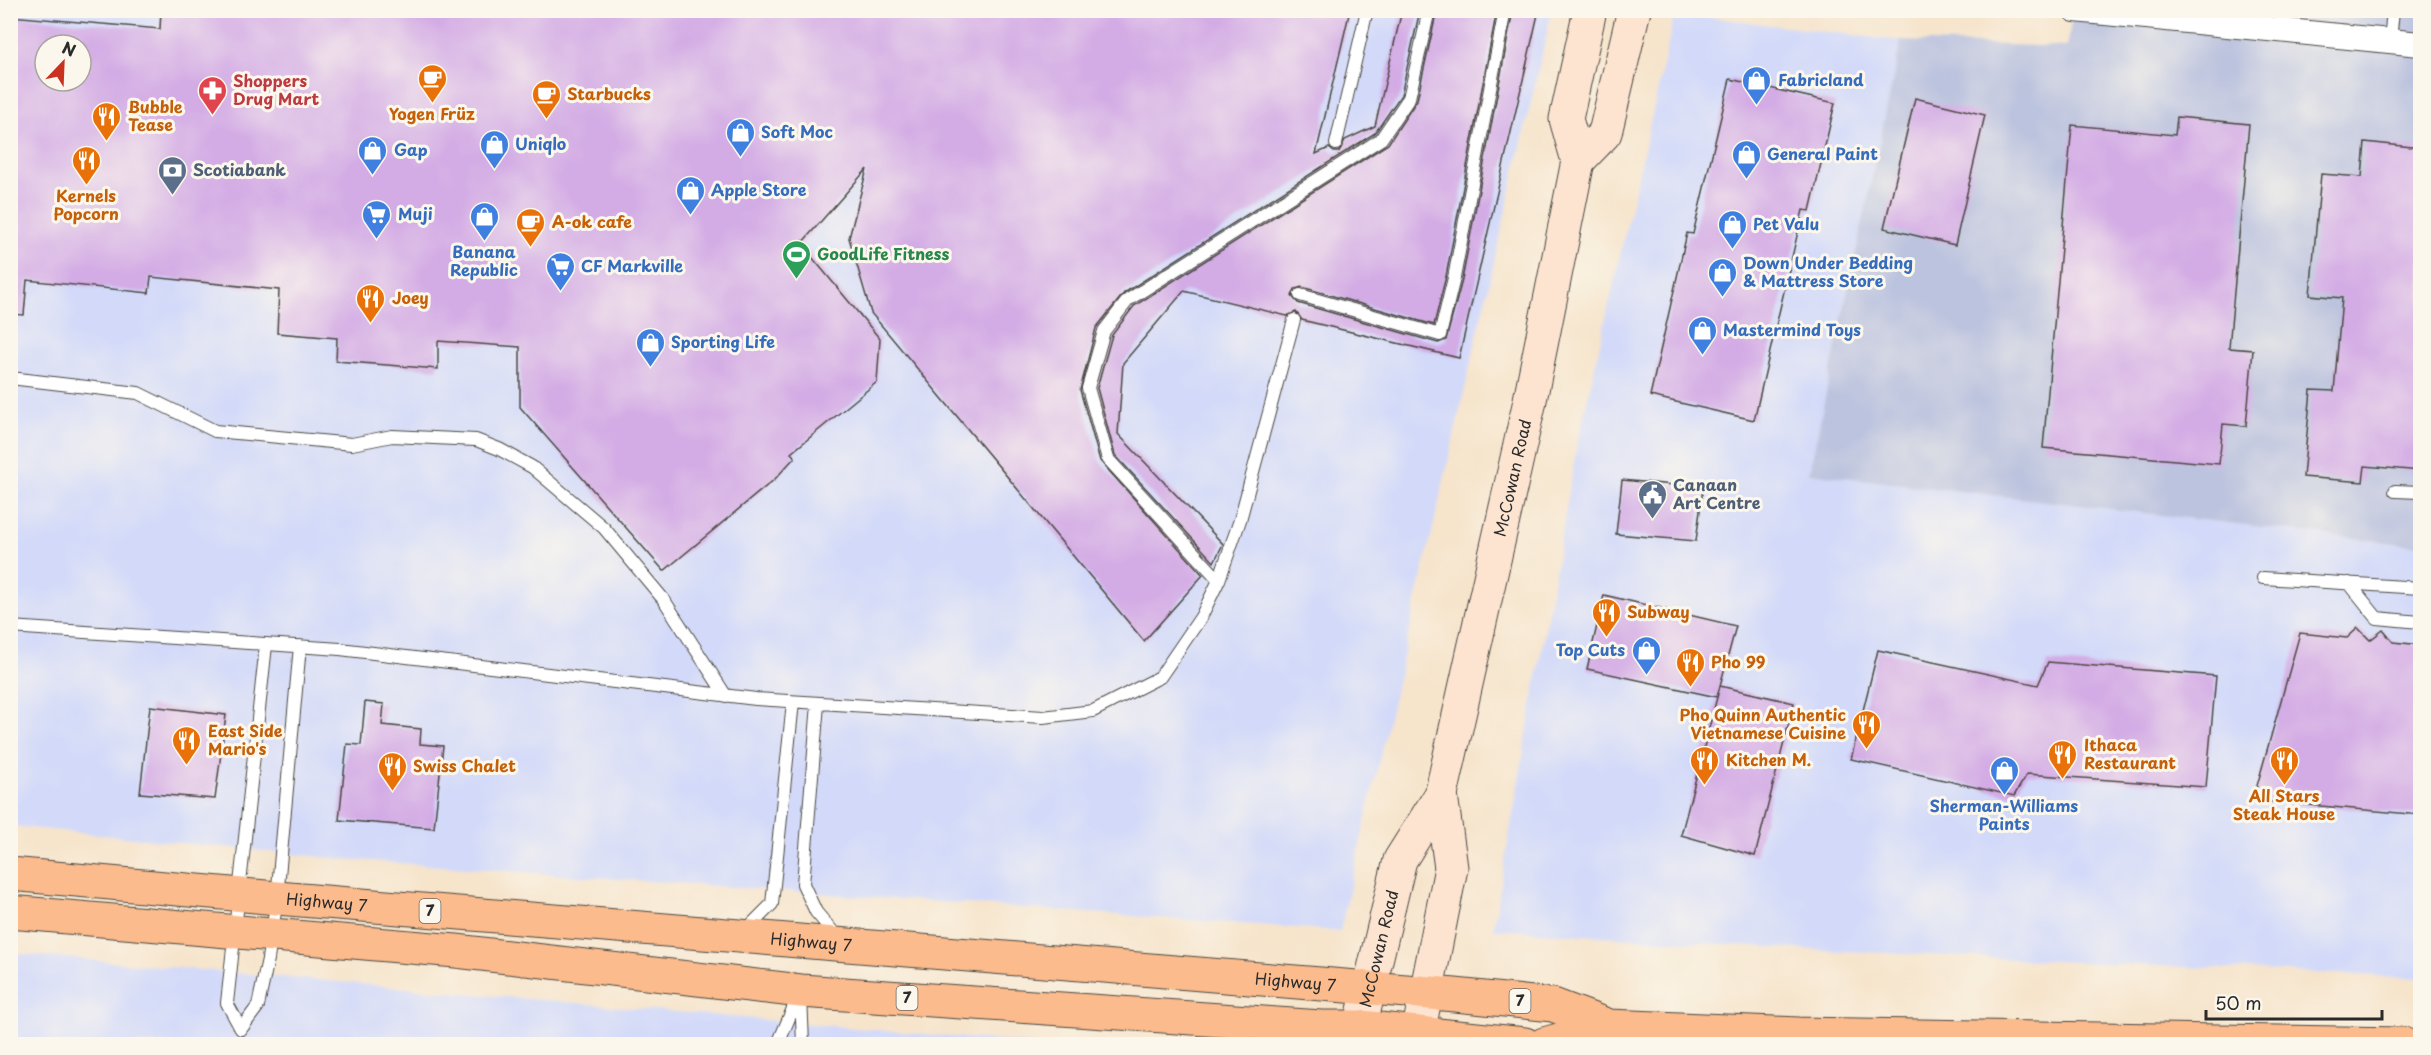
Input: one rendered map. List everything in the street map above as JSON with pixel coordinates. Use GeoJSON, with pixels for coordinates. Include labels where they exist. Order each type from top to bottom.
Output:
{"type":"FeatureCollection","features":[{"type":"Feature","properties":{"kind":"main road","name":"McCowan Road"},"geometry":{"type":"LineString","coordinates":[[1358,1036],[1400,860],[1441,795],[1529,405],[1578,161],[1566,119],[1590,10]]}},
{"type":"Feature","properties":{"kind":"main road"},"geometry":{"type":"LineString","coordinates":[[1578,161],[1605,133],[1634,10]]}},
{"type":"Feature","properties":{"kind":"main road","name":"McCowan Road"},"geometry":{"type":"LineString","coordinates":[[1417,1039],[1451,868],[1441,795]]}},
{"type":"Feature","properties":{"kind":"main road","name":"Highway 7"},"geometry":{"type":"LineString","coordinates":[[10,874],[737,937],[1368,987],[1553,1005],[1609,1026],[1799,1035],[2404,1044]]}},
{"type":"Feature","properties":{"kind":"main road","name":"7"},"geometry":{"type":"LineString","coordinates":[[10,912],[456,951],[801,991],[1310,1026],[1358,1036],[1525,1044]]}},
{"type":"Feature","properties":{"kind":"main road","name":"Highway 7"},"geometry":{"type":"LineString","coordinates":[[1544,1044],[1609,1026]]}},
{"type":"Feature","properties":{"kind":"street"},"geometry":{"type":"LineString","coordinates":[[2075,10],[2421,44]]}},
{"type":"Feature","properties":{"kind":"lane"},"geometry":{"type":"LineString","coordinates":[[1336,144],[1367,10]]}},
{"type":"Feature","properties":{"kind":"lane"},"geometry":{"type":"LineString","coordinates":[[1219,580],[1108,459],[1088,388],[1104,332],[1128,300],[1381,139],[1409,98],[1429,10]]}},
{"type":"Feature","properties":{"kind":"lane"},"geometry":{"type":"LineString","coordinates":[[1300,295],[1440,335],[1454,278],[1505,10]]}},
{"type":"Feature","properties":{"kind":"lane"},"geometry":{"type":"LineString","coordinates":[[2390,41],[2393,10]]}},
{"type":"Feature","properties":{"kind":"lane"},"geometry":{"type":"LineString","coordinates":[[10,627],[300,646],[514,669],[726,696],[818,704],[1042,717],[1092,711],[1160,677],[1201,617],[1219,580],[1240,520],[1294,320]]}},
{"type":"Feature","properties":{"kind":"lane"},"geometry":{"type":"LineString","coordinates":[[10,378],[138,393],[215,431],[352,444],[392,436],[476,440],[499,449],[532,467],[604,528],[664,600],[726,696]]}},
{"type":"Feature","properties":{"kind":"lane"},"geometry":{"type":"LineString","coordinates":[[2395,491],[2421,492]]}},
{"type":"Feature","properties":{"kind":"lane"},"geometry":{"type":"LineString","coordinates":[[2263,578],[2421,588]]}},
{"type":"Feature","properties":{"kind":"lane"},"geometry":{"type":"LineString","coordinates":[[2349,583],[2377,618],[2421,622]]}},
{"type":"Feature","properties":{"kind":"lane"},"geometry":{"type":"LineString","coordinates":[[266,645],[228,1002],[241,1029],[258,1005],[277,898],[300,646]]}},
{"type":"Feature","properties":{"kind":"lane"},"geometry":{"type":"LineString","coordinates":[[737,937],[772,904],[793,702]]}},
{"type":"Feature","properties":{"kind":"lane"},"geometry":{"type":"LineString","coordinates":[[818,704],[802,884],[816,912],[843,944]]}},
{"type":"Feature","properties":{"kind":"lane"},"geometry":{"type":"LineString","coordinates":[[778,1044],[801,991]]}},
{"type":"Feature","properties":{"kind":"lane"},"geometry":{"type":"LineString","coordinates":[[801,991],[803,1044]]}},
{"type":"Feature","properties":{"kind":"shaded area"},"geometry":{"type":"Polygon","coordinates":[[[10,11],[1552,11],[1340,931],[342,859],[11,826],[10,11]]]}},
{"type":"Feature","properties":{"kind":"shaded area"},"geometry":{"type":"Polygon","coordinates":[[[2073,11],[2420,11],[2420,546],[1809,473],[1901,41],[2067,47],[2073,11]]]}},
{"type":"Feature","properties":{"kind":"shaded area"},"geometry":{"type":"Polygon","coordinates":[[[1675,13],[1901,41],[1809,473],[2420,546],[2420,978],[1797,949],[1493,929],[1577,445],[1675,13]]]}},
{"type":"Feature","properties":{"kind":"shaded area"},"geometry":{"type":"Polygon","coordinates":[[[11,953],[1036,1044],[11,1044],[11,953]]]}},
{"type":"Feature","properties":{"kind":"building","name":"CF Markville"},"geometry":{"type":"Polygon","coordinates":[[[161,10],[1350,10],[1316,154],[1329,148],[1334,152],[1339,152],[1345,140],[1375,126],[1402,10],[1420,10],[1401,95],[1375,133],[1124,293],[1096,328],[1080,390],[1100,461],[1203,575],[1144,641],[871,313],[849,238],[867,169],[801,244],[880,339],[877,382],[791,453],[795,457],[775,479],[664,571],[520,407],[520,347],[438,341],[438,369],[336,361],[337,338],[277,333],[279,290],[151,277],[149,293],[27,280],[24,315],[10,314],[10,16],[160,29],[161,10]]]}},
{"type":"Feature","properties":{"kind":"building"},"geometry":{"type":"Polygon","coordinates":[[[1437,10],[1497,10],[1446,276],[1434,325],[1302,287],[1295,289],[1292,296],[1298,303],[1438,343],[1446,340],[1462,280],[1513,10],[1539,10],[1459,358],[1302,320],[1296,312],[1287,316],[1184,291],[1123,363],[1118,434],[1223,544],[1214,562],[1115,455],[1097,388],[1112,335],[1134,306],[1388,144],[1417,100],[1437,10]]]}},
{"type":"Feature","properties":{"kind":"building"},"geometry":{"type":"Polygon","coordinates":[[[1730,79],[1835,103],[1810,211],[1803,210],[1754,420],[1650,396],[1687,233],[1693,234],[1730,79]]]}},
{"type":"Feature","properties":{"kind":"building"},"geometry":{"type":"Polygon","coordinates":[[[1915,98],[1985,115],[1955,245],[1884,228],[1915,98]]]}},
{"type":"Feature","properties":{"kind":"building"},"geometry":{"type":"Polygon","coordinates":[[[2177,117],[2249,124],[2229,348],[2253,350],[2246,426],[2223,424],[2219,464],[2043,448],[2072,125],[2175,135],[2177,117]]]}},
{"type":"Feature","properties":{"kind":"building"},"geometry":{"type":"Polygon","coordinates":[[[2365,142],[2421,148],[2421,471],[2365,466],[2363,482],[2303,477],[2311,390],[2334,391],[2342,298],[2310,295],[2321,174],[2362,177],[2365,142]]]}},
{"type":"Feature","properties":{"kind":"building"},"geometry":{"type":"Polygon","coordinates":[[[1622,480],[1703,488],[1696,541],[1616,534],[1622,480]]]}},
{"type":"Feature","properties":{"kind":"building"},"geometry":{"type":"Polygon","coordinates":[[[1604,595],[1736,626],[1717,697],[1587,669],[1604,595]]]}},
{"type":"Feature","properties":{"kind":"building"},"geometry":{"type":"Polygon","coordinates":[[[2358,628],[2370,640],[2383,630],[2393,642],[2421,645],[2421,815],[2253,800],[2300,633],[2347,638],[2358,628]]]}},
{"type":"Feature","properties":{"kind":"building"},"geometry":{"type":"Polygon","coordinates":[[[1878,650],[2038,685],[2048,662],[2216,676],[2206,787],[2027,774],[2014,796],[1851,759],[1878,650]]]}},
{"type":"Feature","properties":{"kind":"building"},"geometry":{"type":"Polygon","coordinates":[[[1720,686],[1794,703],[1755,856],[1681,835],[1720,686]]]}},
{"type":"Feature","properties":{"kind":"building"},"geometry":{"type":"Polygon","coordinates":[[[365,702],[384,704],[382,725],[421,729],[420,744],[443,746],[434,828],[339,820],[347,744],[361,745],[365,702]]]}},
{"type":"Feature","properties":{"kind":"building"},"geometry":{"type":"Polygon","coordinates":[[[150,706],[226,715],[215,799],[140,793],[150,706]]]}},
{"type":"Feature","properties":{"kind":"place","name":"Yogen Früz"},"geometry":{"type":"Point","coordinates":[432,104]}},
{"type":"Feature","properties":{"kind":"place","name":"Fabricland"},"geometry":{"type":"Point","coordinates":[1757,106]}},
{"type":"Feature","properties":{"kind":"place","name":"Shoppers Drug Mart"},"geometry":{"type":"Point","coordinates":[212,116]}},
{"type":"Feature","properties":{"kind":"place","name":"Starbucks"},"geometry":{"type":"Point","coordinates":[546,120]}},
{"type":"Feature","properties":{"kind":"place","name":"Bubble Tease"},"geometry":{"type":"Point","coordinates":[107,142]}},
{"type":"Feature","properties":{"kind":"place","name":"Soft Moc"},"geometry":{"type":"Point","coordinates":[740,158]}},
{"type":"Feature","properties":{"kind":"place","name":"Uniqlo"},"geometry":{"type":"Point","coordinates":[494,170]}},
{"type":"Feature","properties":{"kind":"place","name":"Gap"},"geometry":{"type":"Point","coordinates":[373,176]}},
{"type":"Feature","properties":{"kind":"place","name":"General Paint"},"geometry":{"type":"Point","coordinates":[1746,180]}},
{"type":"Feature","properties":{"kind":"place","name":"Kernels Popcorn"},"geometry":{"type":"Point","coordinates":[86,186]}},
{"type":"Feature","properties":{"kind":"place","name":"Scotiabank"},"geometry":{"type":"Point","coordinates":[172,196]}},
{"type":"Feature","properties":{"kind":"place","name":"Apple Store"},"geometry":{"type":"Point","coordinates":[690,216]}},
{"type":"Feature","properties":{"kind":"place","name":"Muji"},"geometry":{"type":"Point","coordinates":[377,240]}},
{"type":"Feature","properties":{"kind":"place","name":"Banana Republic"},"geometry":{"type":"Point","coordinates":[484,242]}},
{"type":"Feature","properties":{"kind":"place","name":"A-ok cafe"},"geometry":{"type":"Point","coordinates":[531,248]}},
{"type":"Feature","properties":{"kind":"place","name":"Pet Valu"},"geometry":{"type":"Point","coordinates":[1732,250]}},
{"type":"Feature","properties":{"kind":"place","name":"GoodLife Fitness"},"geometry":{"type":"Point","coordinates":[796,280]}},
{"type":"Feature","properties":{"kind":"place","name":"CF Markville"},"geometry":{"type":"Point","coordinates":[560,292]}},
{"type":"Feature","properties":{"kind":"place","name":"Down Under Bedding & Mattress Store"},"geometry":{"type":"Point","coordinates":[1722,298]}},
{"type":"Feature","properties":{"kind":"place","name":"Joey"},"geometry":{"type":"Point","coordinates":[371,324]}},
{"type":"Feature","properties":{"kind":"place","name":"Mastermind Toys"},"geometry":{"type":"Point","coordinates":[1702,356]}},
{"type":"Feature","properties":{"kind":"place","name":"Sporting Life"},"geometry":{"type":"Point","coordinates":[650,368]}},
{"type":"Feature","properties":{"kind":"place","name":"Canaan Art Centre"},"geometry":{"type":"Point","coordinates":[1652,520]}},
{"type":"Feature","properties":{"kind":"place","name":"Subway"},"geometry":{"type":"Point","coordinates":[1606,638]}},
{"type":"Feature","properties":{"kind":"place","name":"Top Cuts"},"geometry":{"type":"Point","coordinates":[1646,676]}},
{"type":"Feature","properties":{"kind":"place","name":"Pho 99"},"geometry":{"type":"Point","coordinates":[1690,688]}},
{"type":"Feature","properties":{"kind":"place","name":"Pho Quinn Authentic Vietnamese Cuisine"},"geometry":{"type":"Point","coordinates":[1867,750]}},
{"type":"Feature","properties":{"kind":"place","name":"East Side Mario's"},"geometry":{"type":"Point","coordinates":[187,766]}},
{"type":"Feature","properties":{"kind":"place","name":"Ithaca Restaurant"},"geometry":{"type":"Point","coordinates":[2063,780]}},
{"type":"Feature","properties":{"kind":"place","name":"Kitchen M."},"geometry":{"type":"Point","coordinates":[1705,786]}},
{"type":"Feature","properties":{"kind":"place","name":"All Stars Steak House"},"geometry":{"type":"Point","coordinates":[2284,786]}},
{"type":"Feature","properties":{"kind":"place","name":"Swiss Chalet"},"geometry":{"type":"Point","coordinates":[392,792]}},
{"type":"Feature","properties":{"kind":"place","name":"Sherman-Williams Paints"},"geometry":{"type":"Point","coordinates":[2004,796]}}]}
